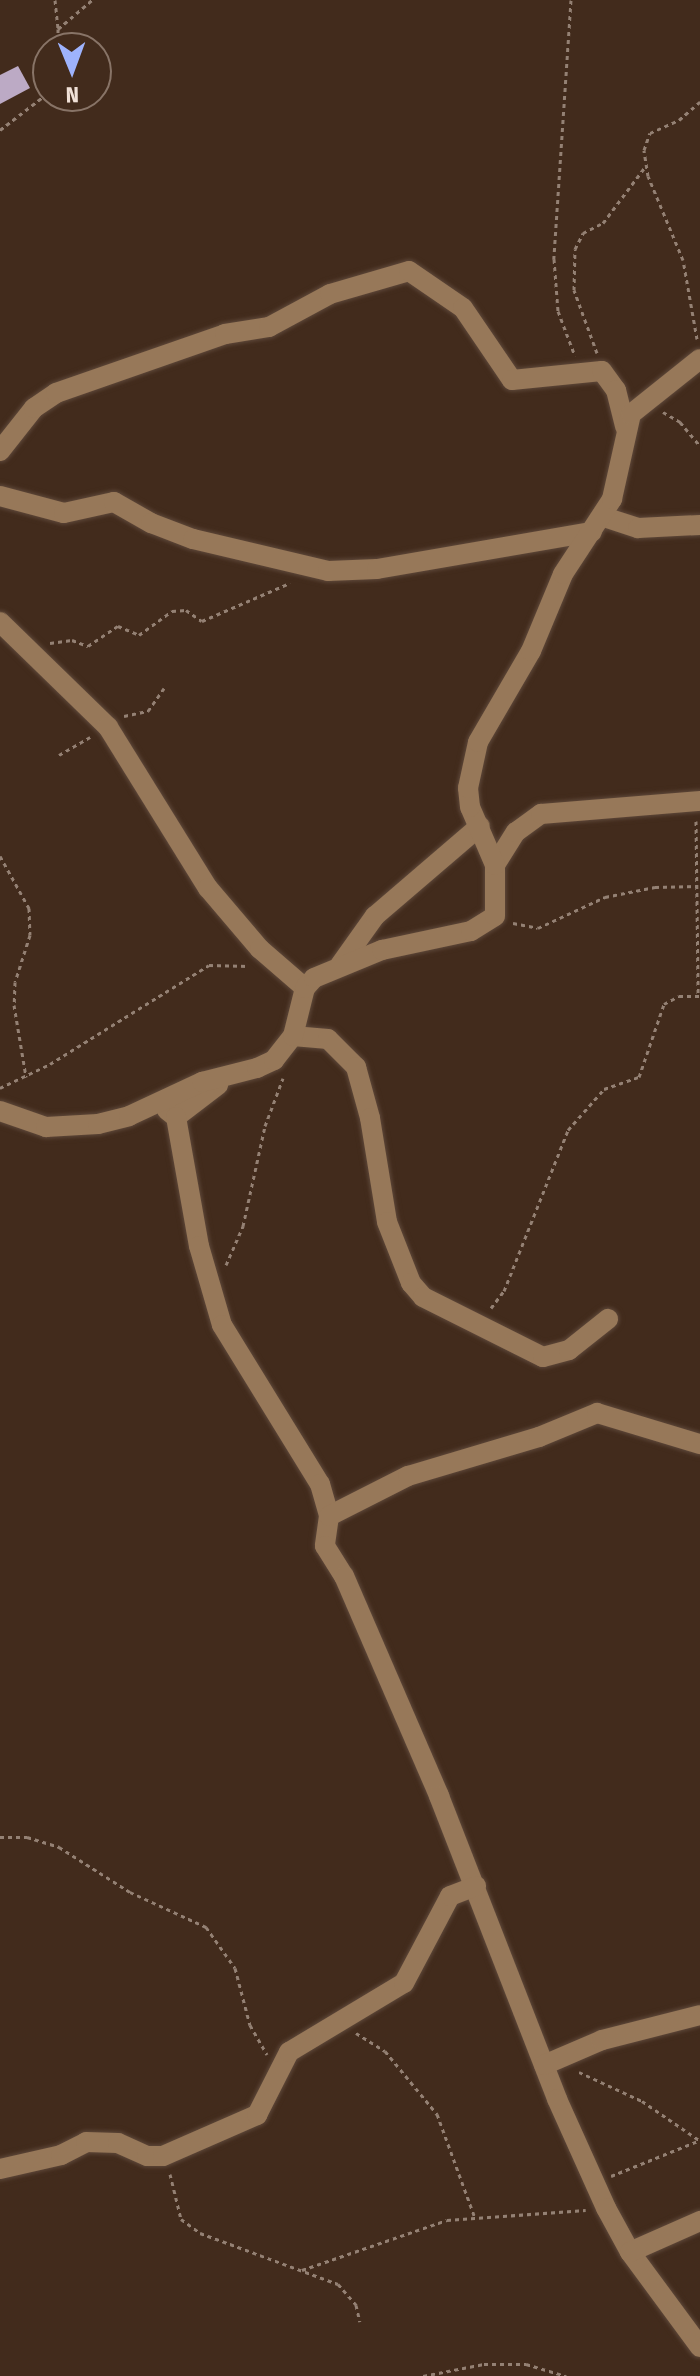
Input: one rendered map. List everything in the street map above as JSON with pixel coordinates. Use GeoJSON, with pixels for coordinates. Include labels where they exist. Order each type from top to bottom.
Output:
{"type":"FeatureCollection","features":[{"type":"Feature","properties":{"kind":"street"},"geometry":{"type":"LineString","coordinates":[[0,451],[34,408],[56,393],[225,334],[269,327],[330,294],[402,271],[422,276],[463,308],[512,380],[581,370],[602,371],[616,390],[625,427],[620,478],[598,524],[563,574],[531,651],[478,742],[468,788],[495,865],[495,916],[471,931],[340,965]]}},
{"type":"Feature","properties":{"kind":"street"},"geometry":{"type":"LineString","coordinates":[[625,427],[644,400],[700,359]]}},
{"type":"Feature","properties":{"kind":"street"},"geometry":{"type":"LineString","coordinates":[[0,496],[64,513],[114,502],[193,539],[328,571],[377,569],[598,524],[638,528],[700,525]]}},
{"type":"Feature","properties":{"kind":"street"},"geometry":{"type":"LineString","coordinates":[[0,622],[28,654],[108,727],[208,888],[302,996],[315,1036]]}},
{"type":"Feature","properties":{"kind":"street"},"geometry":{"type":"LineString","coordinates":[[495,865],[516,832],[541,814],[698,801]]}},
{"type":"Feature","properties":{"kind":"street"},"geometry":{"type":"LineString","coordinates":[[0,1111],[21,1121],[72,1128],[151,1106],[176,1092],[274,1060],[291,1040],[302,996],[340,965],[375,916],[480,826]]}},
{"type":"Feature","properties":{"kind":"street"},"geometry":{"type":"LineString","coordinates":[[291,1040],[315,1036],[337,1044],[356,1067],[370,1118],[381,1201],[411,1283],[436,1306],[543,1357],[569,1350],[608,1319]]}},
{"type":"Feature","properties":{"kind":"street"},"geometry":{"type":"LineString","coordinates":[[176,1117],[230,1075]]}},
{"type":"Feature","properties":{"kind":"street"},"geometry":{"type":"LineString","coordinates":[[151,1106],[176,1117]]}},
{"type":"Feature","properties":{"kind":"street"},"geometry":{"type":"LineString","coordinates":[[176,1117],[210,1292],[230,1343],[312,1467],[329,1516],[325,1546],[363,1617],[549,2063],[606,2208],[630,2252],[694,2326],[700,2347]]}},
{"type":"Feature","properties":{"kind":"street"},"geometry":{"type":"LineString","coordinates":[[329,1516],[408,1476],[539,1437],[597,1413],[700,1444]]}},
{"type":"Feature","properties":{"kind":"street"},"geometry":{"type":"LineString","coordinates":[[0,2169],[61,2155],[86,2142],[118,2143],[147,2156],[163,2156],[257,2115],[289,2052],[404,1983],[450,1896],[476,1886]]}},
{"type":"Feature","properties":{"kind":"street"},"geometry":{"type":"LineString","coordinates":[[549,2063],[602,2040],[700,2015]]}},
{"type":"Feature","properties":{"kind":"street"},"geometry":{"type":"LineString","coordinates":[[630,2252],[700,2221]]}},
{"type":"Feature","properties":{"kind":"path"},"geometry":{"type":"LineString","coordinates":[[55,0],[58,29]]}},
{"type":"Feature","properties":{"kind":"path"},"geometry":{"type":"LineString","coordinates":[[58,29],[92,0]]}},
{"type":"Feature","properties":{"kind":"path"},"geometry":{"type":"LineString","coordinates":[[571,0],[554,259],[558,311],[581,370]]}},
{"type":"Feature","properties":{"kind":"path"},"geometry":{"type":"LineString","coordinates":[[700,102],[647,137],[645,167],[679,247],[700,344]]}},
{"type":"Feature","properties":{"kind":"path"},"geometry":{"type":"LineString","coordinates":[[0,130],[32,105]]}},
{"type":"Feature","properties":{"kind":"path"},"geometry":{"type":"LineString","coordinates":[[602,371],[574,290],[575,249],[583,233],[603,223],[645,167]]}},
{"type":"Feature","properties":{"kind":"path"},"geometry":{"type":"LineString","coordinates":[[644,400],[680,422],[700,446]]}},
{"type":"Feature","properties":{"kind":"path"},"geometry":{"type":"LineString","coordinates":[[28,654],[65,639],[88,646],[118,626],[139,635],[172,611],[186,610],[202,621],[293,582]]}},
{"type":"Feature","properties":{"kind":"path"},"geometry":{"type":"LineString","coordinates":[[59,755],[108,727],[148,711],[164,688]]}},
{"type":"Feature","properties":{"kind":"path"},"geometry":{"type":"LineString","coordinates":[[470,1320],[494,1306],[504,1291],[568,1130],[604,1089],[639,1077],[664,1004],[679,996],[699,996],[698,801]]}},
{"type":"Feature","properties":{"kind":"path"},"geometry":{"type":"LineString","coordinates":[[0,856],[29,908],[30,935],[15,982],[14,1005],[26,1077]]}},
{"type":"Feature","properties":{"kind":"path"},"geometry":{"type":"LineString","coordinates":[[495,916],[538,928],[605,897],[655,887],[698,886]]}},
{"type":"Feature","properties":{"kind":"path"},"geometry":{"type":"LineString","coordinates":[[0,1088],[26,1077],[209,965],[253,967]]}},
{"type":"Feature","properties":{"kind":"path"},"geometry":{"type":"LineString","coordinates":[[210,1292],[243,1226],[265,1126],[286,1069],[291,1040]]}},
{"type":"Feature","properties":{"kind":"path"},"geometry":{"type":"LineString","coordinates":[[0,1837],[27,1837],[59,1847],[130,1892],[206,1927],[235,1968],[263,2051],[280,2069]]}},
{"type":"Feature","properties":{"kind":"path"},"geometry":{"type":"LineString","coordinates":[[333,2024],[385,2051],[435,2109],[474,2215]]}},
{"type":"Feature","properties":{"kind":"path"},"geometry":{"type":"LineString","coordinates":[[549,2063],[642,2101],[700,2140]]}},
{"type":"Feature","properties":{"kind":"path"},"geometry":{"type":"LineString","coordinates":[[595,2181],[700,2140]]}},
{"type":"Feature","properties":{"kind":"path"},"geometry":{"type":"LineString","coordinates":[[163,2156],[181,2219],[200,2233],[347,2290],[360,2322]]}},
{"type":"Feature","properties":{"kind":"path"},"geometry":{"type":"LineString","coordinates":[[302,2270],[474,2215],[606,2208]]}},
{"type":"Feature","properties":{"kind":"path"},"geometry":{"type":"LineString","coordinates":[[423,2376],[484,2364],[526,2364],[566,2376]]}},
{"type":"Feature","properties":{"kind":"building"},"geometry":{"type":"Polygon","coordinates":[[[18,66],[30,88],[0,104],[0,75],[18,66]]]}}]}
